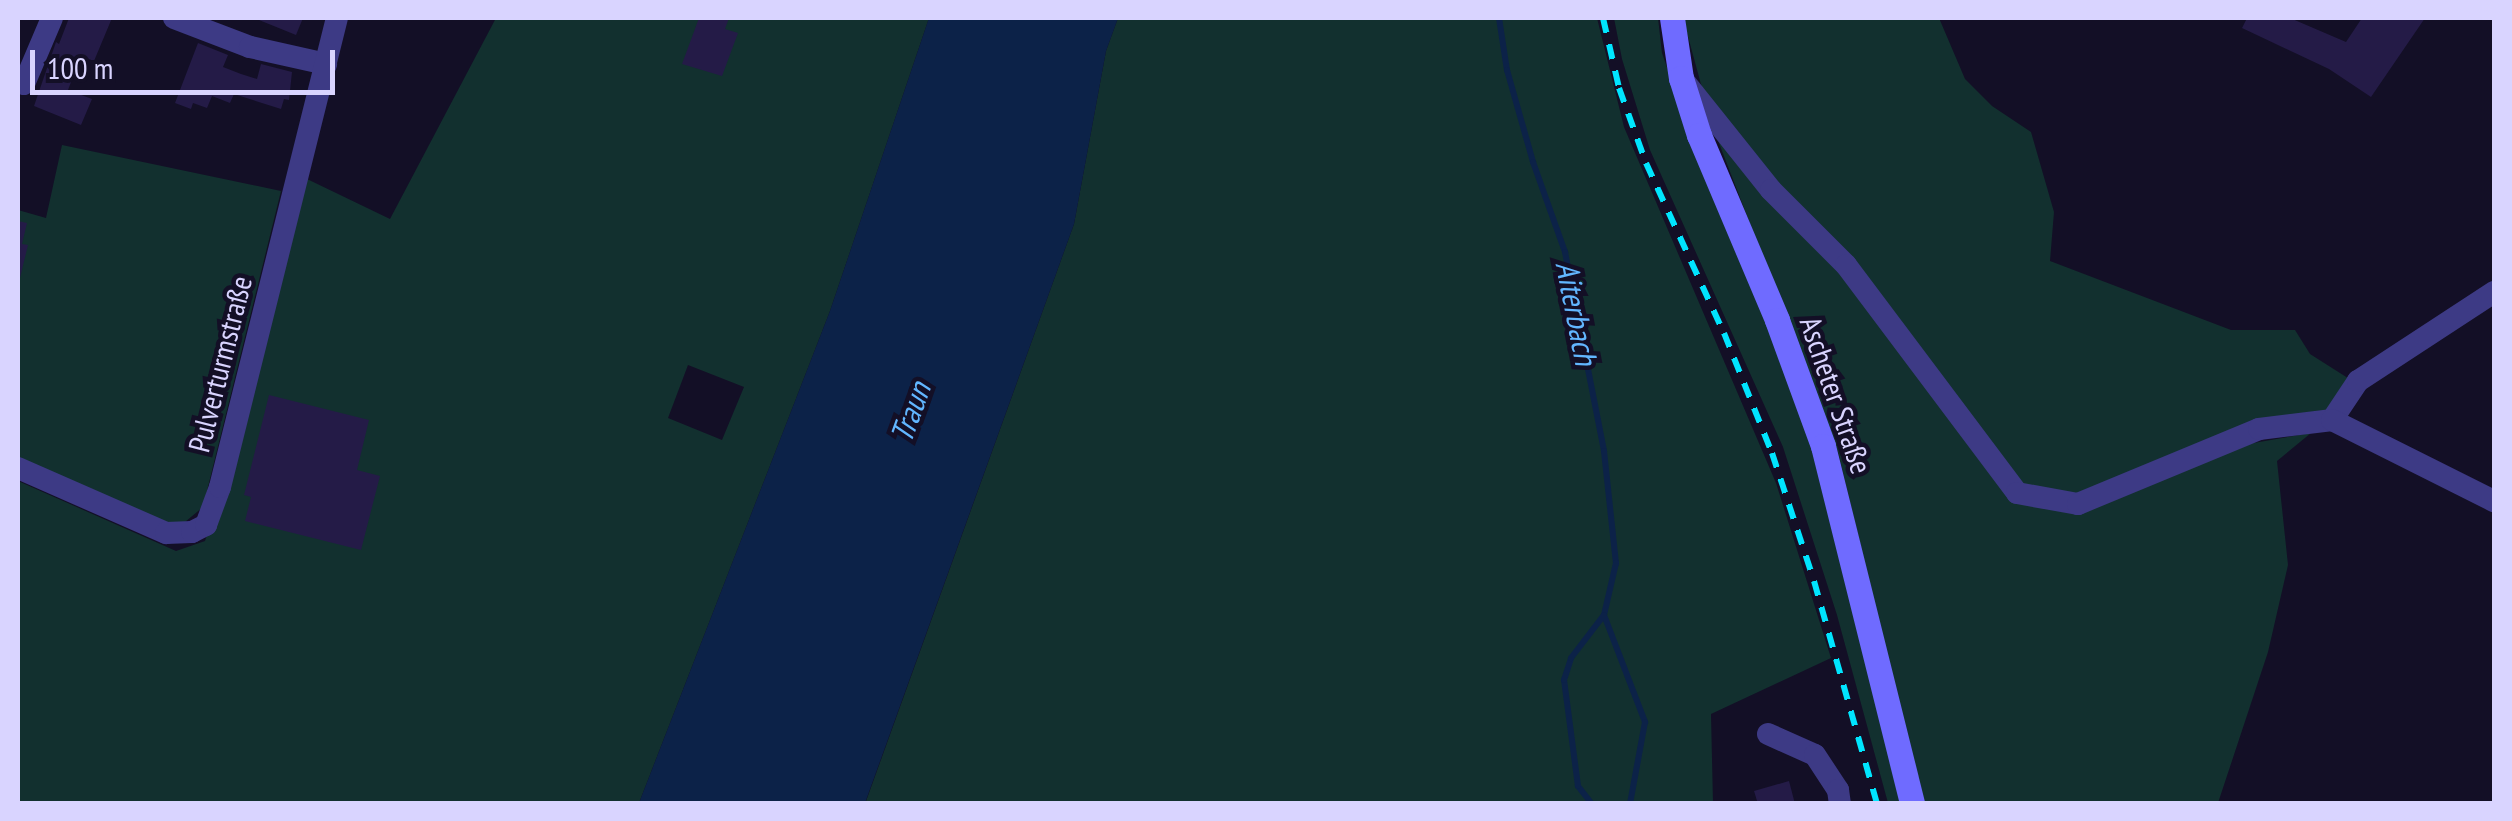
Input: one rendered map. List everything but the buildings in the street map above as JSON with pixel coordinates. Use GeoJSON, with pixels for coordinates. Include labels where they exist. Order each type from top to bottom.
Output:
{"type":"FeatureCollection","features":[{"type":"Feature","properties":{"kind":"main road","name":"Ascheter Straße"},"geometry":{"type":"LineString","coordinates":[[1672,18],[1681,78],[1823,446],[1912,804]]}},
{"type":"Feature","properties":{"kind":"street"},"geometry":{"type":"LineString","coordinates":[[24,84],[52,18]]}},
{"type":"Feature","properties":{"kind":"street"},"geometry":{"type":"LineString","coordinates":[[174,18],[250,46],[326,64]]}},
{"type":"Feature","properties":{"kind":"street","name":"Pulverturmstraße"},"geometry":{"type":"LineString","coordinates":[[18,468],[166,533],[192,532],[206,525],[220,487],[337,18]]}},
{"type":"Feature","properties":{"kind":"street"},"geometry":{"type":"LineString","coordinates":[[1681,78],[1771,190],[1846,265],[2018,493],[2078,504],[2259,429],[2332,420],[2494,501]]}},
{"type":"Feature","properties":{"kind":"street"},"geometry":{"type":"LineString","coordinates":[[2332,420],[2358,381],[2494,292]]}},
{"type":"Feature","properties":{"kind":"street"},"geometry":{"type":"LineString","coordinates":[[1768,734],[1816,755],[1838,790],[1840,804]]}},
{"type":"Feature","properties":{"kind":"green space"},"geometry":{"type":"Polygon","coordinates":[[[496,18],[929,18],[830,311],[639,803],[18,803],[18,481],[176,551],[205,541],[259,368],[307,179],[390,219],[496,18]],[[688,365],[668,418],[722,440],[744,387],[688,365]]]}},
{"type":"Feature","properties":{"kind":"green space"},"geometry":{"type":"Polygon","coordinates":[[[1118,18],[1597,18],[1624,127],[1776,483],[1831,658],[1711,714],[1713,803],[865,804],[1074,224],[1106,51],[1118,18]]]}},
{"type":"Feature","properties":{"kind":"green space"},"geometry":{"type":"Polygon","coordinates":[[[1614,18],[1658,18],[1662,53],[1696,151],[1804,418],[1902,803],[1888,803],[1837,615],[1783,447],[1650,150],[1622,59],[1614,18]]]}},
{"type":"Feature","properties":{"kind":"green space"},"geometry":{"type":"Polygon","coordinates":[[[1683,18],[1939,18],[1965,79],[1992,106],[2031,132],[2054,212],[2050,261],[2231,330],[2295,330],[2310,354],[2351,380],[2325,412],[2248,444],[2311,433],[2277,461],[2288,565],[2268,652],[2218,803],[1923,803],[1838,452],[1712,125],[1683,18]]]}},
{"type":"Feature","properties":{"kind":"green space"},"geometry":{"type":"Polygon","coordinates":[[[62,145],[281,191],[203,507],[185,522],[158,522],[18,458],[18,210],[46,218],[62,145]]]}},
{"type":"Feature","properties":{"kind":"water","name":"Traun"},"geometry":{"type":"Polygon","coordinates":[[[929,18],[1118,18],[1106,51],[1074,224],[865,803],[639,803],[830,311],[929,18]]]}},
{"type":"Feature","properties":{"kind":"waterway","name":"Aiterbach"},"geometry":{"type":"LineString","coordinates":[[1499,18],[1507,70],[1533,162],[1565,252],[1604,451],[1616,563],[1604,615],[1645,722],[1630,804]]}},
{"type":"Feature","properties":{"kind":"waterway","name":"Aiterbach"},"geometry":{"type":"LineString","coordinates":[[1592,804],[1578,786],[1564,680],[1571,658],[1604,615]]}},
{"type":"Feature","properties":{"kind":"railway"},"geometry":{"type":"LineString","coordinates":[[1603,18],[1619,88],[1646,163],[1724,333],[1772,453],[1814,581],[1877,804]]}}]}
